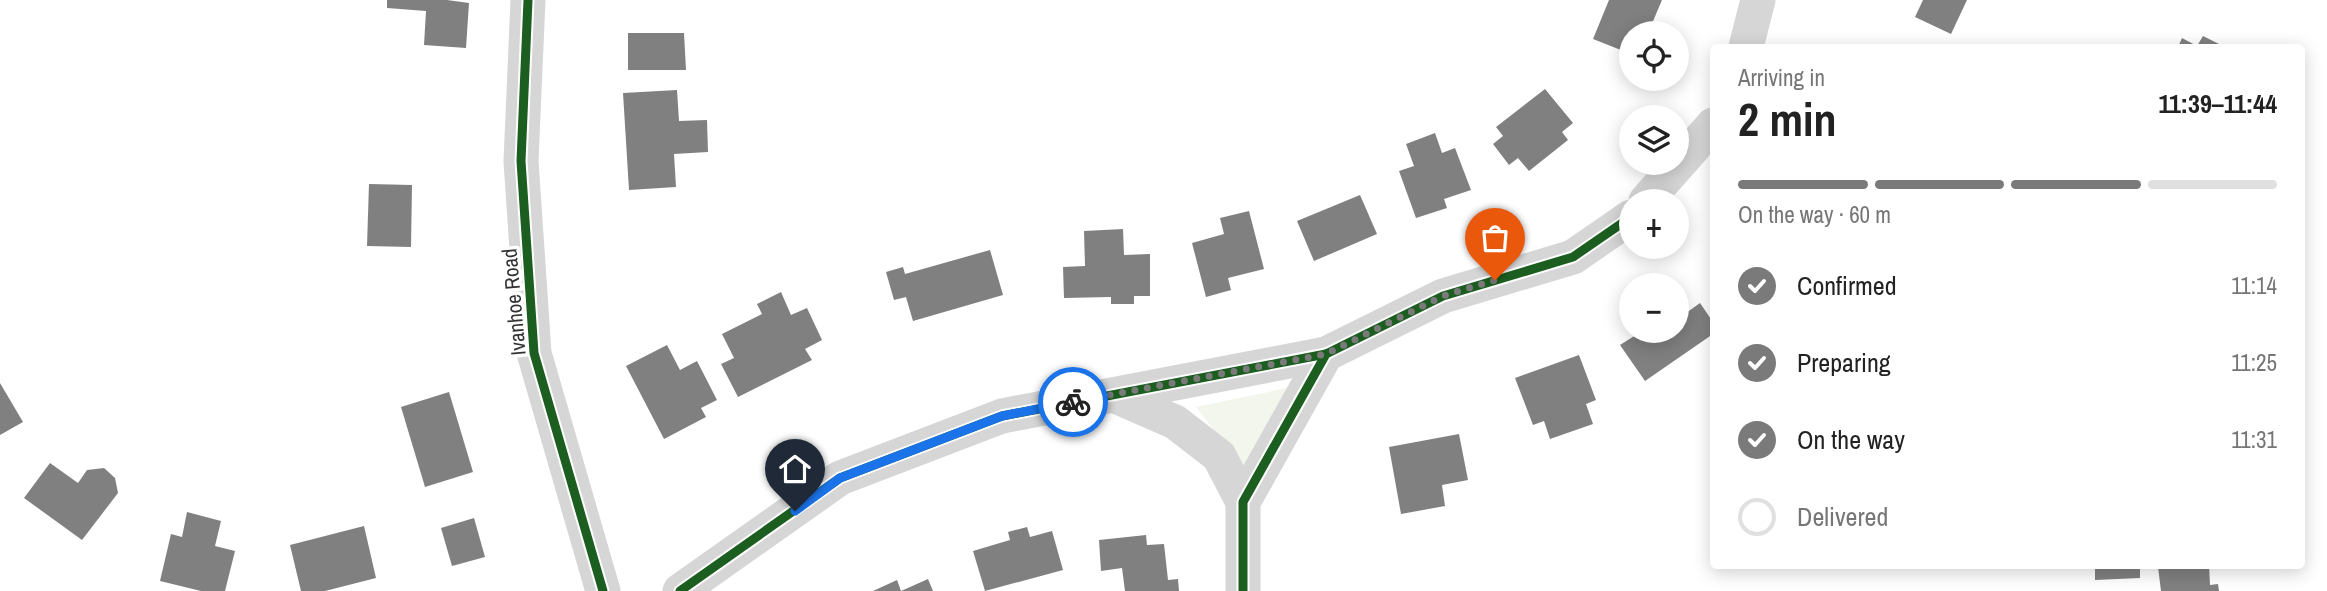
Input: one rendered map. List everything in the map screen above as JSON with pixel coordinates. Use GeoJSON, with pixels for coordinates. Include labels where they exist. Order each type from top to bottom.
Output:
{"type":"FeatureCollection","features":[{"type":"Feature","properties":{"kind":"street","name":"Ivanhoe Road"},"geometry":{"type":"LineString","coordinates":[[528,0],[521,161],[534,353],[603,591]]}},
{"type":"Feature","properties":{"kind":"street"},"geometry":{"type":"LineString","coordinates":[[1747,44],[1758,0]]}},
{"type":"Feature","properties":{"kind":"street"},"geometry":{"type":"LineString","coordinates":[[1657,189],[1710,128]]}},
{"type":"Feature","properties":{"kind":"street"},"geometry":{"type":"LineString","coordinates":[[680,591],[840,478],[1002,416],[1326,354],[1443,296],[1573,257],[1619,225]]}},
{"type":"Feature","properties":{"kind":"street"},"geometry":{"type":"LineString","coordinates":[[1243,502],[1326,354]]}},
{"type":"Feature","properties":{"kind":"street"},"geometry":{"type":"LineString","coordinates":[[1113,395],[1175,422],[1219,456],[1243,502],[1243,591]]}},
{"type":"Feature","properties":{"kind":"shaded area"},"geometry":{"type":"Polygon","coordinates":[[[1292,387],[1248,475],[1196,407],[1292,387]]]}},
{"type":"Feature","properties":{"kind":"building"},"geometry":{"type":"Polygon","coordinates":[[[387,0],[447,0],[469,3],[466,48],[424,45],[426,11],[387,8],[387,0]]]}},
{"type":"Feature","properties":{"kind":"building"},"geometry":{"type":"Polygon","coordinates":[[[1609,0],[1662,0],[1653,21],[1619,21],[1619,49],[1593,39],[1609,0]]]}},
{"type":"Feature","properties":{"kind":"building"},"geometry":{"type":"Polygon","coordinates":[[[1923,0],[1967,0],[1951,34],[1915,17],[1923,0]]]}},
{"type":"Feature","properties":{"kind":"building"},"geometry":{"type":"Polygon","coordinates":[[[628,33],[684,33],[686,70],[628,70],[628,33]]]}},
{"type":"Feature","properties":{"kind":"building"},"geometry":{"type":"Polygon","coordinates":[[[2203,36],[2219,44],[2198,44],[2203,36]]]}},
{"type":"Feature","properties":{"kind":"building"},"geometry":{"type":"Polygon","coordinates":[[[2182,38],[2193,44],[2179,44],[2182,38]]]}},
{"type":"Feature","properties":{"kind":"building"},"geometry":{"type":"Polygon","coordinates":[[[1545,89],[1573,123],[1562,132],[1568,140],[1529,171],[1518,158],[1509,165],[1493,144],[1503,136],[1496,127],[1545,89]]]}},
{"type":"Feature","properties":{"kind":"building"},"geometry":{"type":"Polygon","coordinates":[[[677,90],[679,121],[707,120],[708,152],[674,154],[676,187],[629,190],[623,93],[677,90]]]}},
{"type":"Feature","properties":{"kind":"building"},"geometry":{"type":"Polygon","coordinates":[[[1435,133],[1442,153],[1455,148],[1471,190],[1444,199],[1447,208],[1416,218],[1399,171],[1414,166],[1406,144],[1435,133]]]}},
{"type":"Feature","properties":{"kind":"building"},"geometry":{"type":"Polygon","coordinates":[[[369,184],[412,185],[411,247],[367,246],[369,184]]]}},
{"type":"Feature","properties":{"kind":"building"},"geometry":{"type":"Polygon","coordinates":[[[1360,195],[1377,234],[1314,261],[1297,221],[1360,195]]]}},
{"type":"Feature","properties":{"kind":"building"},"geometry":{"type":"Polygon","coordinates":[[[1249,211],[1264,269],[1228,278],[1231,290],[1206,297],[1192,243],[1224,234],[1220,218],[1249,211]]]}},
{"type":"Feature","properties":{"kind":"building"},"geometry":{"type":"Polygon","coordinates":[[[1123,229],[1124,255],[1150,254],[1150,296],[1134,296],[1134,304],[1111,304],[1111,297],[1064,298],[1063,267],[1085,266],[1084,231],[1123,229]]]}},
{"type":"Feature","properties":{"kind":"building"},"geometry":{"type":"Polygon","coordinates":[[[990,250],[1003,295],[913,321],[906,297],[894,300],[886,272],[903,267],[905,274],[990,250]]]}},
{"type":"Feature","properties":{"kind":"building"},"geometry":{"type":"Polygon","coordinates":[[[781,292],[791,315],[807,308],[822,340],[805,349],[812,360],[738,397],[721,364],[734,358],[722,334],[762,314],[757,304],[781,292]]]}},
{"type":"Feature","properties":{"kind":"building"},"geometry":{"type":"Polygon","coordinates":[[[1700,303],[1710,318],[1710,336],[1645,381],[1620,345],[1689,343],[1689,311],[1700,303]]]}},
{"type":"Feature","properties":{"kind":"building"},"geometry":{"type":"Polygon","coordinates":[[[667,345],[680,370],[697,361],[717,400],[701,408],[706,417],[664,439],[626,366],[667,345]]]}},
{"type":"Feature","properties":{"kind":"building"},"geometry":{"type":"Polygon","coordinates":[[[1579,355],[1596,400],[1586,404],[1593,424],[1550,439],[1544,421],[1533,425],[1515,378],[1579,355]]]}},
{"type":"Feature","properties":{"kind":"building"},"geometry":{"type":"Polygon","coordinates":[[[0,383],[23,422],[0,435],[0,383]]]}},
{"type":"Feature","properties":{"kind":"building"},"geometry":{"type":"Polygon","coordinates":[[[449,392],[473,472],[425,487],[401,407],[449,392]]]}},
{"type":"Feature","properties":{"kind":"building"},"geometry":{"type":"Polygon","coordinates":[[[1459,434],[1468,480],[1442,485],[1445,506],[1401,514],[1389,447],[1459,434]]]}},
{"type":"Feature","properties":{"kind":"building"},"geometry":{"type":"Polygon","coordinates":[[[50,463],[78,483],[87,470],[104,468],[115,478],[118,493],[82,540],[24,498],[50,463]]]}},
{"type":"Feature","properties":{"kind":"building"},"geometry":{"type":"Polygon","coordinates":[[[187,512],[221,521],[215,546],[235,551],[225,591],[201,591],[160,581],[171,534],[182,537],[187,512]]]}},
{"type":"Feature","properties":{"kind":"building"},"geometry":{"type":"Polygon","coordinates":[[[474,518],[485,557],[452,566],[441,528],[474,518]]]}},
{"type":"Feature","properties":{"kind":"building"},"geometry":{"type":"Polygon","coordinates":[[[364,526],[376,578],[325,591],[301,591],[290,545],[364,526]]]}},
{"type":"Feature","properties":{"kind":"building"},"geometry":{"type":"Polygon","coordinates":[[[1027,527],[1030,537],[1052,531],[1063,570],[985,591],[973,551],[1010,540],[1008,532],[1027,527]]]}},
{"type":"Feature","properties":{"kind":"building"},"geometry":{"type":"Polygon","coordinates":[[[1146,535],[1147,545],[1164,544],[1168,580],[1178,579],[1179,591],[1125,591],[1122,568],[1101,571],[1099,540],[1146,535]]]}},
{"type":"Feature","properties":{"kind":"building"},"geometry":{"type":"Polygon","coordinates":[[[2095,569],[2140,569],[2140,578],[2095,580],[2095,569]]]}},
{"type":"Feature","properties":{"kind":"building"},"geometry":{"type":"Polygon","coordinates":[[[2158,569],[2209,569],[2210,585],[2218,584],[2219,591],[2161,591],[2158,569]]]}},
{"type":"Feature","properties":{"kind":"building"},"geometry":{"type":"Polygon","coordinates":[[[928,579],[933,591],[901,591],[928,579]]]}},
{"type":"Feature","properties":{"kind":"building"},"geometry":{"type":"Polygon","coordinates":[[[897,580],[901,591],[873,591],[897,580]]]}},
{"type":"Feature","properties":{"kind":"cycle path"},"geometry":{"type":"LineString","coordinates":[[528,0],[521,161],[534,353],[603,591]]}},
{"type":"Feature","properties":{"kind":"cycle path"},"geometry":{"type":"LineString","coordinates":[[1243,591],[1243,502],[1326,354],[1443,296],[1573,257],[1619,225]]}},
{"type":"Feature","properties":{"kind":"cycle path"},"geometry":{"type":"LineString","coordinates":[[680,591],[840,478],[1002,416],[1326,354]]}},
{"type":"Feature","properties":{"kind":"way so far"},"geometry":{"type":"LineString","coordinates":[[1073,402],[1326,354],[1443,296],[1495,280]]}},
{"type":"Feature","properties":{"kind":"route"},"geometry":{"type":"LineString","coordinates":[[795,511],[840,478],[1002,416],[1073,402]]}}]}
